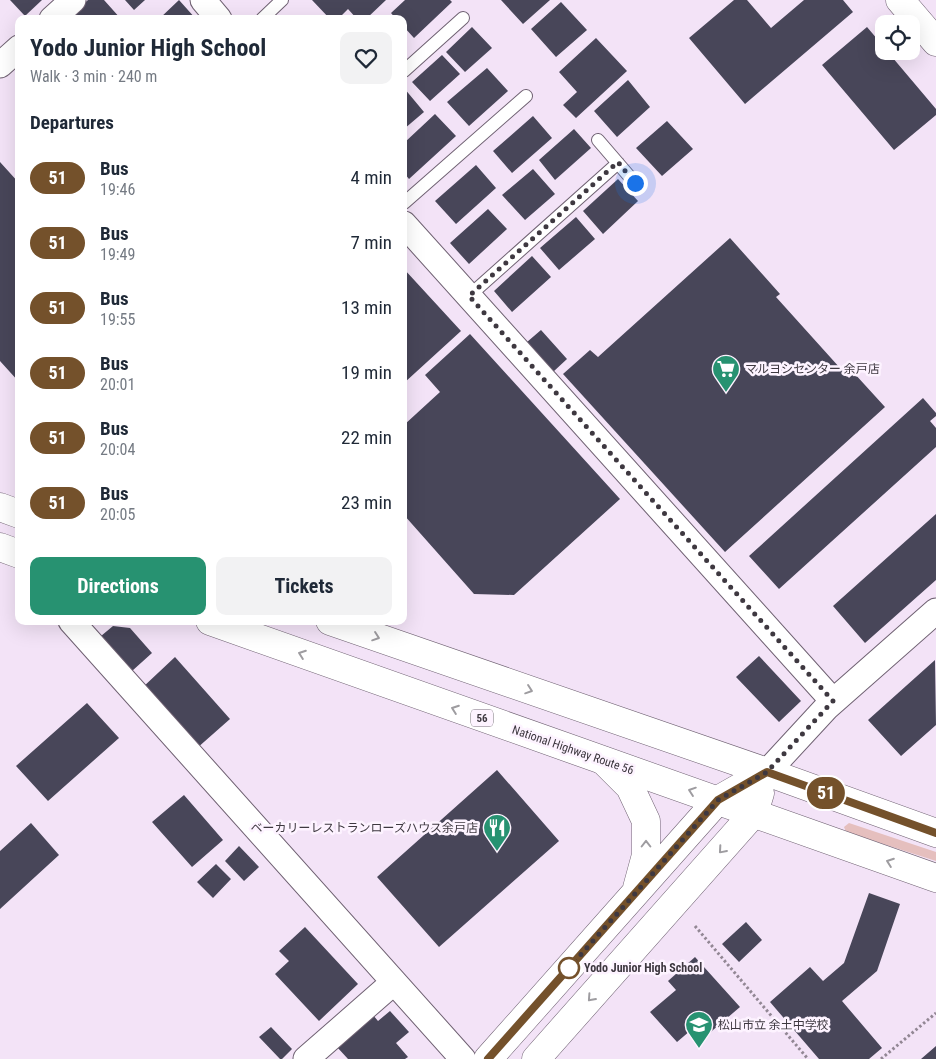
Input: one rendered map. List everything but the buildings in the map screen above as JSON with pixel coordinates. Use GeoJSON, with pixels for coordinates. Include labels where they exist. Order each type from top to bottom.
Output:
{"type":"FeatureCollection","features":[{"type":"Feature","properties":{"kind":"main road"},"geometry":{"type":"LineString","coordinates":[[900,0],[936,42]]}},
{"type":"Feature","properties":{"kind":"main road"},"geometry":{"type":"LineString","coordinates":[[0,507],[15,513]]}},
{"type":"Feature","properties":{"kind":"main road","name":"National Highway Route 56"},"geometry":{"type":"LineString","coordinates":[[221,625],[936,878]]}},
{"type":"Feature","properties":{"kind":"main road"},"geometry":{"type":"LineString","coordinates":[[342,625],[767,772],[936,833]]}},
{"type":"Feature","properties":{"kind":"main road"},"geometry":{"type":"LineString","coordinates":[[604,761],[630,787],[646,821],[646,855],[636,892]]}},
{"type":"Feature","properties":{"kind":"main road"},"geometry":{"type":"LineString","coordinates":[[488,1059],[718,800],[767,772]]}},
{"type":"Feature","properties":{"kind":"main road"},"geometry":{"type":"LineString","coordinates":[[536,1059],[754,813],[767,772]]}},
{"type":"Feature","properties":{"kind":"street"},"geometry":{"type":"LineString","coordinates":[[56,15],[73,0]]}},
{"type":"Feature","properties":{"kind":"street"},"geometry":{"type":"LineString","coordinates":[[202,0],[215,15]]}},
{"type":"Feature","properties":{"kind":"street"},"geometry":{"type":"LineString","coordinates":[[0,65],[15,52]]}},
{"type":"Feature","properties":{"kind":"street"},"geometry":{"type":"LineString","coordinates":[[407,227],[833,701]]}},
{"type":"Feature","properties":{"kind":"street"},"geometry":{"type":"LineString","coordinates":[[767,772],[833,701],[936,611]]}},
{"type":"Feature","properties":{"kind":"street"},"geometry":{"type":"LineString","coordinates":[[75,625],[463,1059]]}},
{"type":"Feature","properties":{"kind":"street"},"geometry":{"type":"LineString","coordinates":[[306,1059],[394,982]]}},
{"type":"Feature","properties":{"kind":"lane"},"geometry":{"type":"LineString","coordinates":[[266,15],[282,0]]}},
{"type":"Feature","properties":{"kind":"lane"},"geometry":{"type":"LineString","coordinates":[[407,68],[463,18]]}},
{"type":"Feature","properties":{"kind":"lane"},"geometry":{"type":"LineString","coordinates":[[407,200],[526,96]]}},
{"type":"Feature","properties":{"kind":"lane"},"geometry":{"type":"LineString","coordinates":[[598,140],[635,183]]}},
{"type":"Feature","properties":{"kind":"lane"},"geometry":{"type":"LineString","coordinates":[[469,296],[618,162]]}},
{"type":"Feature","properties":{"kind":"path"},"geometry":{"type":"LineString","coordinates":[[675,903],[808,1059]]}},
{"type":"Feature","properties":{"kind":"path"},"geometry":{"type":"LineString","coordinates":[[881,1059],[936,1013]]}},
{"type":"Feature","properties":{"kind":"shaded area"},"geometry":{"type":"Polygon","coordinates":[[[849,823],[936,852],[936,861],[846,832],[844,827],[849,823]]]}},
{"type":"Feature","properties":{"kind":"bus line","name":"51"},"geometry":{"type":"LineString","coordinates":[[488,1059],[718,800],[767,772],[936,833]]}},
{"type":"Feature","properties":{"kind":"place","name":"マルヨシセンター 余戸店"},"geometry":{"type":"Point","coordinates":[726,393]}},
{"type":"Feature","properties":{"kind":"place","name":"ベーカリーレストランローズハウス余戸店"},"geometry":{"type":"Point","coordinates":[497,852]}},
{"type":"Feature","properties":{"kind":"place","name":"Yodo Junior High School"},"geometry":{"type":"Point","coordinates":[569,968]}},
{"type":"Feature","properties":{"kind":"place","name":"松山市立 余土中学校"},"geometry":{"type":"Point","coordinates":[699,1049]}},
{"type":"Feature","properties":{"kind":"route"},"geometry":{"type":"LineString","coordinates":[[569,968],[718,800],[767,772],[833,701],[469,296],[618,162],[635,183]]}}]}
